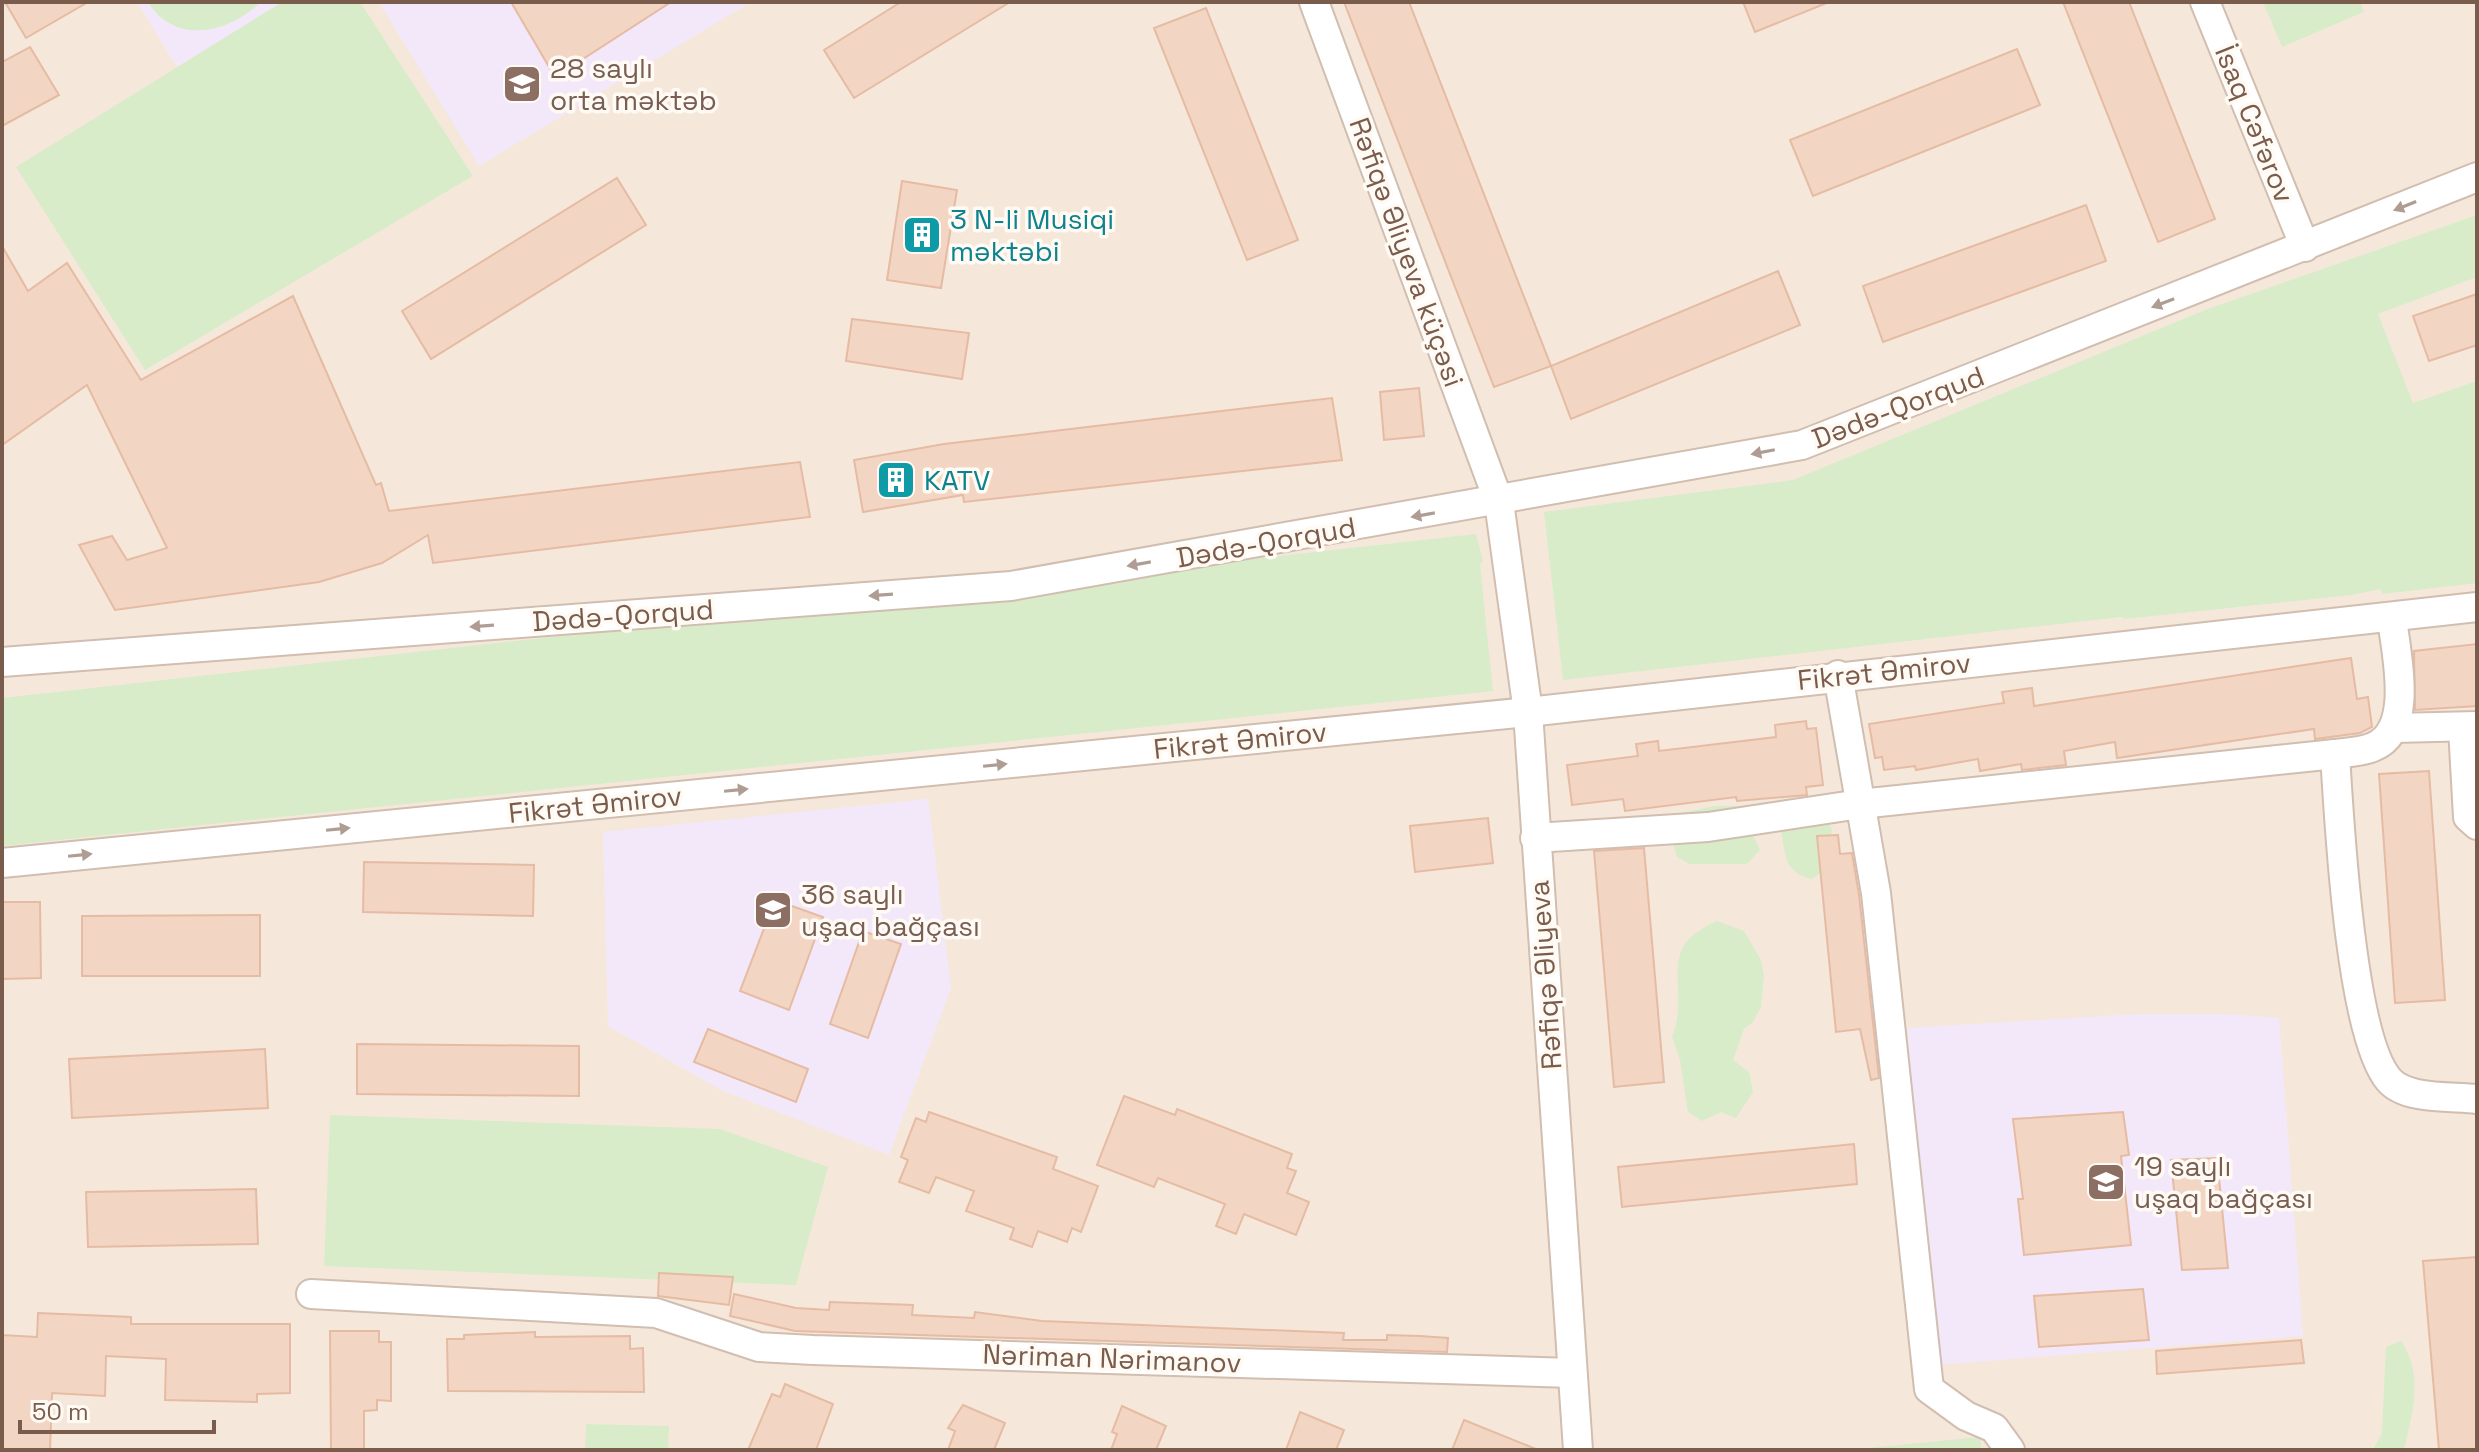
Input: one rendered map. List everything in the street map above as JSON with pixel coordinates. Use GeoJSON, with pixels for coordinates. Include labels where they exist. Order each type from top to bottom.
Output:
{"type":"FeatureCollection","features":[{"type":"Feature","properties":{"kind":"street","name":"Rəfiqə Əliyeva küçəsi"},"geometry":{"type":"LineString","coordinates":[[1314,2],[1499,502]]}},
{"type":"Feature","properties":{"kind":"street","name":"İsaq Cəfərov"},"geometry":{"type":"LineString","coordinates":[[2205,2],[2305,247]]}},
{"type":"Feature","properties":{"kind":"street","name":"Dədə-Qorqud"},"geometry":{"type":"LineString","coordinates":[[2,662],[1011,586],[1499,502],[1802,445],[2477,177]]}},
{"type":"Feature","properties":{"kind":"street","name":"Rəfiqə Əliyeva"},"geometry":{"type":"LineString","coordinates":[[1499,502],[1528,712],[1578,1450]]}},
{"type":"Feature","properties":{"kind":"street","name":"Fikrət Əmirov"},"geometry":{"type":"LineString","coordinates":[[2,863],[1528,712],[1838,675],[2392,619],[2477,607]]}},
{"type":"Feature","properties":{"kind":"street"},"geometry":{"type":"LineString","coordinates":[[1535,838],[1708,827],[1860,804],[2372,748],[2387,738],[2394,728],[2400,694],[2392,619]]}},
{"type":"Feature","properties":{"kind":"street"},"geometry":{"type":"LineString","coordinates":[[1838,675],[1876,893],[1929,1389],[1966,1416],[1994,1428],[2010,1450]]}},
{"type":"Feature","properties":{"kind":"street"},"geometry":{"type":"LineString","coordinates":[[2394,728],[2470,727],[2468,817],[2477,825]]}},
{"type":"Feature","properties":{"kind":"street"},"geometry":{"type":"LineString","coordinates":[[2335,754],[2343,870],[2362,1012],[2376,1054],[2388,1079],[2402,1090],[2477,1099]]}},
{"type":"Feature","properties":{"kind":"street","name":"Nəriman Nərimanov"},"geometry":{"type":"LineString","coordinates":[[311,1294],[656,1313],[759,1347],[799,1350],[1572,1373]]}},
{"type":"Feature","properties":{"kind":"shaded area"},"geometry":{"type":"Polygon","coordinates":[[[2,2],[2477,2],[2477,1450],[2,1450],[2,2]]]}},
{"type":"Feature","properties":{"kind":"shaded area"},"geometry":{"type":"Polygon","coordinates":[[[137,2],[286,2],[177,67],[137,2]]]}},
{"type":"Feature","properties":{"kind":"shaded area","name":"28 saylı orta məktəb"},"geometry":{"type":"Polygon","coordinates":[[[379,2],[751,2],[479,166],[379,2]]]}},
{"type":"Feature","properties":{"kind":"shaded area","name":"36 saylı uşaq bağçası"},"geometry":{"type":"Polygon","coordinates":[[[928,799],[951,988],[889,1155],[721,1090],[608,1026],[603,832],[928,799]]]}},
{"type":"Feature","properties":{"kind":"shaded area","name":"19 saylı uşaq bağçası"},"geometry":{"type":"Polygon","coordinates":[[[2139,1014],[2226,1014],[2279,1018],[2303,1336],[1937,1365],[1907,1028],[2139,1014]]]}},
{"type":"Feature","properties":{"kind":"green space"},"geometry":{"type":"Polygon","coordinates":[[[148,2],[261,2],[248,13],[218,27],[187,30],[159,16],[148,2]]]}},
{"type":"Feature","properties":{"kind":"green space"},"geometry":{"type":"Polygon","coordinates":[[[282,2],[360,2],[473,176],[145,370],[16,167],[282,2]]]}},
{"type":"Feature","properties":{"kind":"green space"},"geometry":{"type":"Polygon","coordinates":[[[2263,2],[2360,2],[2364,12],[2282,47],[2263,2]]]}},
{"type":"Feature","properties":{"kind":"green space"},"geometry":{"type":"Polygon","coordinates":[[[2477,215],[2477,277],[2378,314],[2413,403],[2477,381],[2477,583],[2382,594],[2381,589],[2352,595],[2121,617],[1563,680],[1544,512],[1793,480],[2205,310],[2477,215]]]}},
{"type":"Feature","properties":{"kind":"green space"},"geometry":{"type":"Polygon","coordinates":[[[1476,534],[1483,561],[1480,564],[1493,691],[2,846],[2,698],[1476,534]]]}},
{"type":"Feature","properties":{"kind":"green space"},"geometry":{"type":"Polygon","coordinates":[[[1714,806],[1750,806],[1749,826],[1760,850],[1747,864],[1690,864],[1677,857],[1668,828],[1677,814],[1714,806]]]}},
{"type":"Feature","properties":{"kind":"green space"},"geometry":{"type":"Polygon","coordinates":[[[1825,816],[1832,830],[1825,870],[1812,879],[1796,873],[1788,863],[1781,832],[1784,826],[1825,816]]]}},
{"type":"Feature","properties":{"kind":"green space"},"geometry":{"type":"Polygon","coordinates":[[[1717,921],[1744,931],[1761,960],[1764,976],[1761,1007],[1753,1022],[1744,1029],[1733,1060],[1749,1072],[1753,1092],[1736,1118],[1721,1112],[1702,1121],[1688,1112],[1680,1060],[1672,1037],[1677,1019],[1679,957],[1685,944],[1697,932],[1717,921]]]}},
{"type":"Feature","properties":{"kind":"green space"},"geometry":{"type":"Polygon","coordinates":[[[330,1115],[720,1129],[828,1167],[796,1285],[324,1266],[330,1115]]]}},
{"type":"Feature","properties":{"kind":"green space"},"geometry":{"type":"Polygon","coordinates":[[[2401,1341],[2408,1354],[2414,1381],[2413,1408],[2404,1450],[2373,1450],[2382,1433],[2386,1347],[2401,1341]]]}},
{"type":"Feature","properties":{"kind":"green space"},"geometry":{"type":"Polygon","coordinates":[[[586,1424],[669,1426],[668,1450],[585,1450],[586,1424]]]}},
{"type":"Feature","properties":{"kind":"green space"},"geometry":{"type":"Polygon","coordinates":[[[1980,1437],[1981,1450],[1847,1450],[1980,1437]]]}},
{"type":"Feature","properties":{"kind":"building"},"geometry":{"type":"Polygon","coordinates":[[[5,2],[88,2],[26,38],[5,2]]]}},
{"type":"Feature","properties":{"kind":"building"},"geometry":{"type":"Polygon","coordinates":[[[511,2],[671,2],[555,77],[511,2]]]}},
{"type":"Feature","properties":{"kind":"building"},"geometry":{"type":"Polygon","coordinates":[[[901,2],[1010,2],[854,98],[824,50],[901,2]]]}},
{"type":"Feature","properties":{"kind":"building"},"geometry":{"type":"Polygon","coordinates":[[[1344,2],[1409,2],[1551,366],[1494,387],[1344,2]]]}},
{"type":"Feature","properties":{"kind":"building"},"geometry":{"type":"Polygon","coordinates":[[[1743,2],[1826,2],[1827,3],[1755,32],[1743,2]]]}},
{"type":"Feature","properties":{"kind":"building"},"geometry":{"type":"Polygon","coordinates":[[[2063,2],[2129,2],[2215,219],[2158,242],[2063,2]]]}},
{"type":"Feature","properties":{"kind":"building"},"geometry":{"type":"Polygon","coordinates":[[[1206,8],[1298,240],[1247,260],[1154,28],[1206,8]]]}},
{"type":"Feature","properties":{"kind":"building"},"geometry":{"type":"Polygon","coordinates":[[[30,47],[59,95],[2,126],[2,62],[30,47]]]}},
{"type":"Feature","properties":{"kind":"building"},"geometry":{"type":"Polygon","coordinates":[[[2017,49],[2040,105],[1813,196],[1790,140],[2017,49]]]}},
{"type":"Feature","properties":{"kind":"building"},"geometry":{"type":"Polygon","coordinates":[[[617,178],[646,225],[431,359],[402,311],[617,178]]]}},
{"type":"Feature","properties":{"kind":"building"},"geometry":{"type":"Polygon","coordinates":[[[902,181],[957,190],[941,288],[887,280],[902,181]]]}},
{"type":"Feature","properties":{"kind":"building"},"geometry":{"type":"Polygon","coordinates":[[[2086,205],[2106,261],[1883,342],[1863,286],[2086,205]]]}},
{"type":"Feature","properties":{"kind":"building"},"geometry":{"type":"Polygon","coordinates":[[[2,246],[28,291],[67,263],[141,380],[293,296],[376,485],[381,483],[389,511],[800,462],[810,517],[433,563],[428,535],[382,563],[319,582],[115,610],[79,545],[112,536],[127,560],[167,548],[87,385],[2,445],[2,246]]]}},
{"type":"Feature","properties":{"kind":"building"},"geometry":{"type":"Polygon","coordinates":[[[1778,271],[1800,325],[1571,419],[1551,366],[1778,271]]]}},
{"type":"Feature","properties":{"kind":"building"},"geometry":{"type":"Polygon","coordinates":[[[2477,294],[2477,345],[2429,361],[2413,316],[2477,294]]]}},
{"type":"Feature","properties":{"kind":"building"},"geometry":{"type":"Polygon","coordinates":[[[852,319],[969,333],[962,379],[846,361],[852,319]]]}},
{"type":"Feature","properties":{"kind":"building"},"geometry":{"type":"Polygon","coordinates":[[[1419,388],[1424,436],[1384,440],[1380,392],[1419,388]]]}},
{"type":"Feature","properties":{"kind":"building"},"geometry":{"type":"Polygon","coordinates":[[[1332,398],[1342,460],[964,502],[963,495],[863,512],[854,460],[944,444],[1332,398]]]}},
{"type":"Feature","properties":{"kind":"building"},"geometry":{"type":"Polygon","coordinates":[[[2477,644],[2477,706],[2415,710],[2414,651],[2477,644]]]}},
{"type":"Feature","properties":{"kind":"building"},"geometry":{"type":"Polygon","coordinates":[[[2351,658],[2357,699],[2368,697],[2372,727],[2360,733],[2315,739],[2314,729],[2117,758],[2115,742],[2064,751],[2066,765],[2022,770],[2021,764],[1980,771],[1978,759],[1916,770],[1915,766],[1884,770],[1882,757],[1875,758],[1869,724],[2004,703],[2002,692],[2032,688],[2034,706],[2351,658]]]}},
{"type":"Feature","properties":{"kind":"building"},"geometry":{"type":"Polygon","coordinates":[[[1806,721],[1807,729],[1816,728],[1823,785],[1806,787],[1807,795],[1737,801],[1736,797],[1625,811],[1623,799],[1572,805],[1567,765],[1638,756],[1636,744],[1658,741],[1659,751],[1776,737],[1775,725],[1806,721]]]}},
{"type":"Feature","properties":{"kind":"building"},"geometry":{"type":"Polygon","coordinates":[[[2429,771],[2445,1000],[2395,1003],[2379,774],[2429,771]]]}},
{"type":"Feature","properties":{"kind":"building"},"geometry":{"type":"Polygon","coordinates":[[[1488,818],[1493,863],[1415,872],[1410,826],[1488,818]]]}},
{"type":"Feature","properties":{"kind":"building"},"geometry":{"type":"Polygon","coordinates":[[[1838,835],[1840,854],[1852,853],[1859,895],[1879,1078],[1871,1080],[1860,1029],[1836,1032],[1817,836],[1838,835]]]}},
{"type":"Feature","properties":{"kind":"building"},"geometry":{"type":"Polygon","coordinates":[[[1644,848],[1664,1082],[1614,1087],[1594,851],[1644,848]]]}},
{"type":"Feature","properties":{"kind":"building"},"geometry":{"type":"Polygon","coordinates":[[[364,862],[534,865],[533,916],[363,912],[364,862]]]}},
{"type":"Feature","properties":{"kind":"building"},"geometry":{"type":"Polygon","coordinates":[[[775,900],[823,917],[789,1010],[740,991],[775,900]]]}},
{"type":"Feature","properties":{"kind":"building"},"geometry":{"type":"Polygon","coordinates":[[[2,902],[40,902],[41,978],[2,979],[2,902]]]}},
{"type":"Feature","properties":{"kind":"building"},"geometry":{"type":"Polygon","coordinates":[[[260,915],[260,976],[82,976],[82,916],[260,915]]]}},
{"type":"Feature","properties":{"kind":"building"},"geometry":{"type":"Polygon","coordinates":[[[863,931],[901,944],[868,1038],[830,1024],[863,931]]]}},
{"type":"Feature","properties":{"kind":"building"},"geometry":{"type":"Polygon","coordinates":[[[708,1029],[808,1069],[796,1102],[694,1062],[708,1029]]]}},
{"type":"Feature","properties":{"kind":"building"},"geometry":{"type":"Polygon","coordinates":[[[357,1044],[579,1046],[579,1096],[357,1094],[357,1044]]]}},
{"type":"Feature","properties":{"kind":"building"},"geometry":{"type":"Polygon","coordinates":[[[265,1049],[268,1108],[72,1118],[69,1059],[265,1049]]]}},
{"type":"Feature","properties":{"kind":"building"},"geometry":{"type":"Polygon","coordinates":[[[1124,1096],[1175,1115],[1177,1109],[1292,1154],[1287,1168],[1296,1171],[1287,1193],[1309,1202],[1296,1235],[1244,1214],[1236,1234],[1216,1226],[1225,1204],[1158,1178],[1154,1187],[1097,1165],[1124,1096]]]}},
{"type":"Feature","properties":{"kind":"building"},"geometry":{"type":"Polygon","coordinates":[[[929,1112],[1057,1157],[1053,1169],[1098,1186],[1081,1232],[1072,1228],[1067,1242],[1038,1231],[1032,1247],[1010,1239],[1014,1228],[966,1211],[974,1191],[936,1177],[929,1193],[899,1182],[908,1160],[901,1157],[916,1118],[926,1122],[929,1112]]]}},
{"type":"Feature","properties":{"kind":"building"},"geometry":{"type":"Polygon","coordinates":[[[2123,1112],[2129,1155],[2121,1156],[2131,1245],[2024,1255],[2018,1199],[2023,1199],[2013,1119],[2123,1112]]]}},
{"type":"Feature","properties":{"kind":"building"},"geometry":{"type":"Polygon","coordinates":[[[1854,1144],[1857,1184],[1622,1207],[1618,1167],[1854,1144]]]}},
{"type":"Feature","properties":{"kind":"building"},"geometry":{"type":"Polygon","coordinates":[[[2217,1158],[2228,1268],[2182,1270],[2171,1160],[2217,1158]]]}},
{"type":"Feature","properties":{"kind":"building"},"geometry":{"type":"Polygon","coordinates":[[[256,1189],[258,1244],[88,1247],[86,1192],[256,1189]]]}},
{"type":"Feature","properties":{"kind":"building"},"geometry":{"type":"Polygon","coordinates":[[[2477,1257],[2477,1450],[2439,1450],[2423,1261],[2477,1257]]]}},
{"type":"Feature","properties":{"kind":"building"},"geometry":{"type":"Polygon","coordinates":[[[659,1273],[733,1277],[729,1305],[658,1296],[659,1273]]]}},
{"type":"Feature","properties":{"kind":"building"},"geometry":{"type":"Polygon","coordinates":[[[2143,1289],[2149,1340],[2039,1347],[2034,1296],[2143,1289]]]}},
{"type":"Feature","properties":{"kind":"building"},"geometry":{"type":"Polygon","coordinates":[[[734,1294],[796,1308],[829,1310],[830,1302],[913,1305],[912,1315],[974,1318],[975,1312],[1042,1321],[1344,1333],[1343,1340],[1387,1340],[1387,1335],[1448,1338],[1447,1352],[795,1331],[730,1316],[734,1294]]]}},
{"type":"Feature","properties":{"kind":"building"},"geometry":{"type":"Polygon","coordinates":[[[38,1313],[131,1317],[131,1324],[290,1324],[290,1393],[257,1394],[257,1402],[165,1400],[166,1359],[106,1356],[105,1396],[52,1393],[50,1450],[2,1450],[2,1335],[37,1337],[38,1313]]]}},
{"type":"Feature","properties":{"kind":"building"},"geometry":{"type":"Polygon","coordinates":[[[330,1331],[379,1331],[379,1342],[391,1342],[391,1401],[377,1400],[377,1410],[364,1411],[364,1450],[331,1450],[330,1331]]]}},
{"type":"Feature","properties":{"kind":"building"},"geometry":{"type":"Polygon","coordinates":[[[535,1332],[535,1337],[630,1336],[630,1349],[643,1348],[644,1392],[448,1391],[447,1339],[464,1339],[464,1335],[535,1332]]]}},
{"type":"Feature","properties":{"kind":"building"},"geometry":{"type":"Polygon","coordinates":[[[2301,1340],[2304,1363],[2157,1374],[2156,1351],[2301,1340]]]}},
{"type":"Feature","properties":{"kind":"building"},"geometry":{"type":"Polygon","coordinates":[[[785,1384],[833,1404],[816,1450],[748,1450],[772,1394],[780,1397],[785,1384]]]}},
{"type":"Feature","properties":{"kind":"building"},"geometry":{"type":"Polygon","coordinates":[[[963,1405],[1005,1423],[994,1450],[948,1450],[955,1431],[948,1428],[963,1405]]]}},
{"type":"Feature","properties":{"kind":"building"},"geometry":{"type":"Polygon","coordinates":[[[1122,1406],[1166,1426],[1156,1450],[1111,1450],[1117,1434],[1112,1432],[1122,1406]]]}},
{"type":"Feature","properties":{"kind":"building"},"geometry":{"type":"Polygon","coordinates":[[[1300,1412],[1344,1430],[1336,1450],[1286,1450],[1300,1412]]]}},
{"type":"Feature","properties":{"kind":"building"},"geometry":{"type":"Polygon","coordinates":[[[1464,1420],[1536,1449],[1452,1450],[1464,1420]]]}},
{"type":"Feature","properties":{"kind":"place","name":"28 saylı orta məktəb"},"geometry":{"type":"Point","coordinates":[522,84]}},
{"type":"Feature","properties":{"kind":"place","name":"3 N-li Musiqi məktəbi"},"geometry":{"type":"Point","coordinates":[922,235]}},
{"type":"Feature","properties":{"kind":"place","name":"KATV"},"geometry":{"type":"Point","coordinates":[896,480]}},
{"type":"Feature","properties":{"kind":"place","name":"36 saylı uşaq bağçası"},"geometry":{"type":"Point","coordinates":[773,910]}},
{"type":"Feature","properties":{"kind":"place","name":"19 saylı uşaq bağçası"},"geometry":{"type":"Point","coordinates":[2106,1182]}}]}
